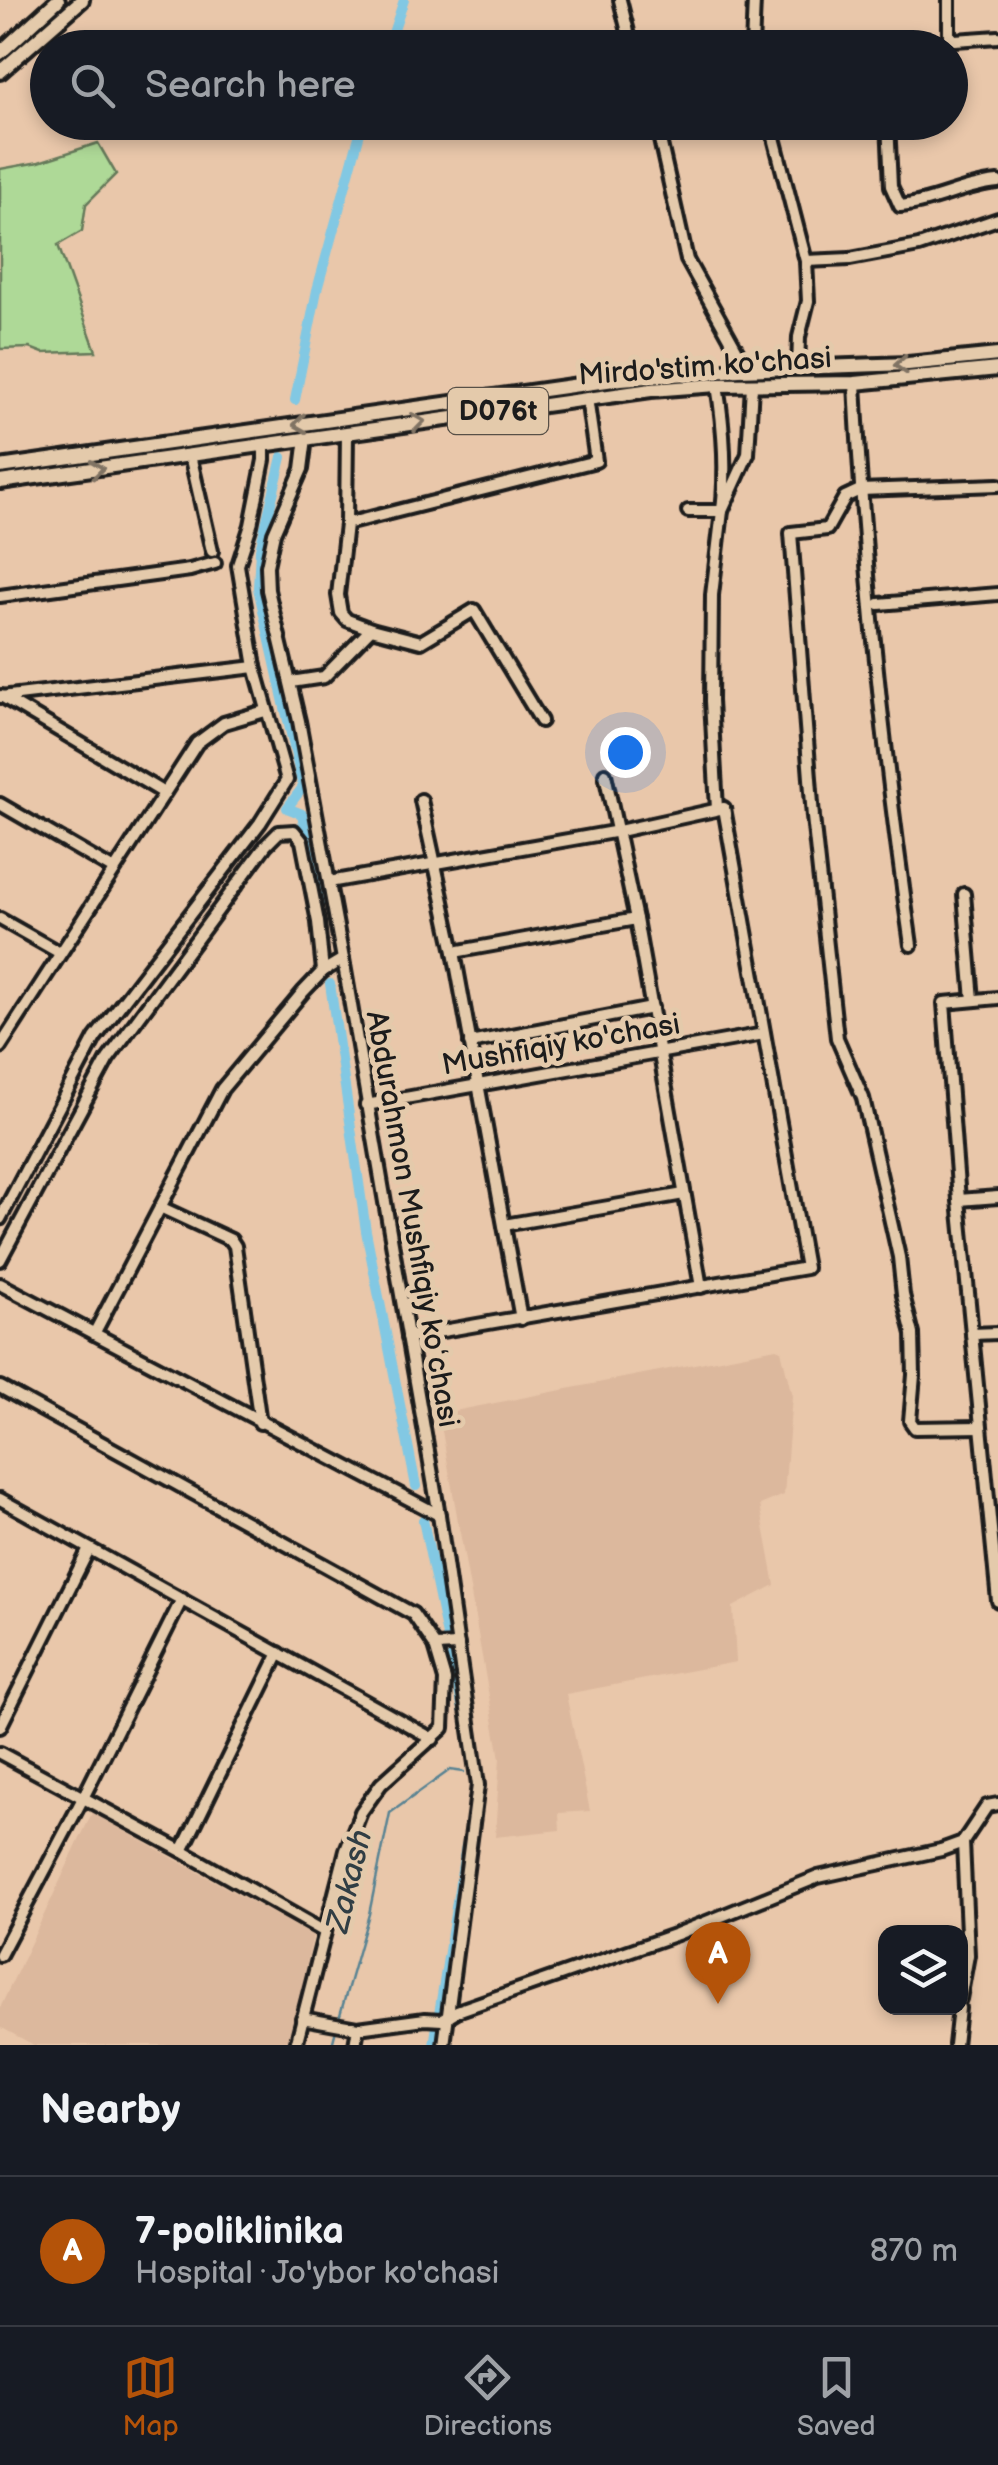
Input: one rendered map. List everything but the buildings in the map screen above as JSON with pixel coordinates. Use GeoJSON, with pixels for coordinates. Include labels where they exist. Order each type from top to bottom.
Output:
{"type":"FeatureCollection","features":[{"type":"Feature","properties":{"kind":"main road"},"geometry":{"type":"LineString","coordinates":[[0,52],[58,0]]}},
{"type":"Feature","properties":{"kind":"main road"},"geometry":{"type":"LineString","coordinates":[[48,30],[82,0]]}},
{"type":"Feature","properties":{"kind":"main road"},"geometry":{"type":"LineString","coordinates":[[0,72],[30,46]]}},
{"type":"Feature","properties":{"kind":"main road","name":"Mirdo'stim ko'chasi"},"geometry":{"type":"LineString","coordinates":[[0,467],[622,378],[922,364],[998,354]]}},
{"type":"Feature","properties":{"kind":"main road","name":"Mirdo'stim ko'chasi"},"geometry":{"type":"LineString","coordinates":[[0,482],[587,398],[716,385],[854,383],[998,369]]}},
{"type":"Feature","properties":{"kind":"main road"},"geometry":{"type":"LineString","coordinates":[[739,370],[746,385]]}},
{"type":"Feature","properties":{"kind":"street"},"geometry":{"type":"LineString","coordinates":[[620,0],[628,30]]}},
{"type":"Feature","properties":{"kind":"street"},"geometry":{"type":"LineString","coordinates":[[753,30],[754,0]]}},
{"type":"Feature","properties":{"kind":"street"},"geometry":{"type":"LineString","coordinates":[[949,0],[949,30]]}},
{"type":"Feature","properties":{"kind":"street"},"geometry":{"type":"LineString","coordinates":[[968,39],[998,37]]}},
{"type":"Feature","properties":{"kind":"street"},"geometry":{"type":"LineString","coordinates":[[660,140],[687,260],[739,354],[739,370]]}},
{"type":"Feature","properties":{"kind":"street"},"geometry":{"type":"LineString","coordinates":[[775,140],[806,261],[808,301],[799,337],[798,370]]}},
{"type":"Feature","properties":{"kind":"street"},"geometry":{"type":"LineString","coordinates":[[890,140],[891,186],[900,206],[932,200],[966,186],[998,182]]}},
{"type":"Feature","properties":{"kind":"street"},"geometry":{"type":"LineString","coordinates":[[806,261],[850,259],[919,246],[998,219]]}},
{"type":"Feature","properties":{"kind":"street"},"geometry":{"type":"LineString","coordinates":[[854,383],[881,730],[910,945]]}},
{"type":"Feature","properties":{"kind":"street"},"geometry":{"type":"LineString","coordinates":[[716,385],[725,436],[726,472],[712,595],[711,701],[717,809]]}},
{"type":"Feature","properties":{"kind":"street"},"geometry":{"type":"LineString","coordinates":[[722,511],[748,454],[746,385]]}},
{"type":"Feature","properties":{"kind":"street"},"geometry":{"type":"LineString","coordinates":[[346,524],[596,461],[587,398]]}},
{"type":"Feature","properties":{"kind":"street"},"geometry":{"type":"LineString","coordinates":[[347,432],[346,524],[338,595],[341,613],[346,620],[421,642],[474,610],[542,720]]}},
{"type":"Feature","properties":{"kind":"street","name":"Abdurahmon Mushfiqiy koʻchasi"},"geometry":{"type":"LineString","coordinates":[[306,438],[302,469],[274,533],[268,590],[290,682],[343,960],[439,1516],[478,1785],[444,2045]]}},
{"type":"Feature","properties":{"kind":"street"},"geometry":{"type":"LineString","coordinates":[[0,1219],[95,1038],[260,822],[287,780],[265,711],[238,565],[254,510],[264,444]]}},
{"type":"Feature","properties":{"kind":"street"},"geometry":{"type":"LineString","coordinates":[[0,596],[190,570],[214,557],[190,455]]}},
{"type":"Feature","properties":{"kind":"street"},"geometry":{"type":"LineString","coordinates":[[981,1427],[924,1429],[914,1428],[910,1421],[913,1334],[863,1098],[837,1038],[811,798],[791,534],[827,529],[845,497],[860,490],[998,485]]}},
{"type":"Feature","properties":{"kind":"street"},"geometry":{"type":"LineString","coordinates":[[688,512],[722,511]]}},
{"type":"Feature","properties":{"kind":"street"},"geometry":{"type":"LineString","coordinates":[[879,604],[998,594]]}},
{"type":"Feature","properties":{"kind":"street"},"geometry":{"type":"LineString","coordinates":[[290,682],[324,677],[371,629]]}},
{"type":"Feature","properties":{"kind":"street"},"geometry":{"type":"LineString","coordinates":[[1,696],[255,667]]}},
{"type":"Feature","properties":{"kind":"street"},"geometry":{"type":"LineString","coordinates":[[1,696],[164,793]]}},
{"type":"Feature","properties":{"kind":"street"},"geometry":{"type":"LineString","coordinates":[[0,1046],[197,743],[224,723],[265,711]]}},
{"type":"Feature","properties":{"kind":"street"},"geometry":{"type":"LineString","coordinates":[[605,774],[636,919],[701,1287]]}},
{"type":"Feature","properties":{"kind":"street"},"geometry":{"type":"LineString","coordinates":[[422,800],[454,952],[520,1319]]}},
{"type":"Feature","properties":{"kind":"street"},"geometry":{"type":"LineString","coordinates":[[0,804],[114,870]]}},
{"type":"Feature","properties":{"kind":"street"},"geometry":{"type":"LineString","coordinates":[[329,882],[618,831],[724,808],[806,1268],[408,1337]]}},
{"type":"Feature","properties":{"kind":"street"},"geometry":{"type":"LineString","coordinates":[[0,1260],[108,1059],[279,832],[294,831],[302,840],[323,971]]}},
{"type":"Feature","properties":{"kind":"street"},"geometry":{"type":"LineString","coordinates":[[964,894],[973,1000]]}},
{"type":"Feature","properties":{"kind":"street"},"geometry":{"type":"LineString","coordinates":[[0,919],[60,953]]}},
{"type":"Feature","properties":{"kind":"street"},"geometry":{"type":"LineString","coordinates":[[454,952],[636,919]]}},
{"type":"Feature","properties":{"kind":"street"},"geometry":{"type":"LineString","coordinates":[[94,1334],[222,1090],[323,971],[343,960]]}},
{"type":"Feature","properties":{"kind":"street"},"geometry":{"type":"LineString","coordinates":[[998,998],[944,1002],[998,1602]]}},
{"type":"Feature","properties":{"kind":"street"},"geometry":{"type":"LineString","coordinates":[[470,1044],[652,1008]]}},
{"type":"Feature","properties":{"kind":"street","name":"Mushfiqiy ko'chasi"},"geometry":{"type":"LineString","coordinates":[[366,1105],[764,1034]]}},
{"type":"Feature","properties":{"kind":"street"},"geometry":{"type":"LineString","coordinates":[[504,1225],[684,1194]]}},
{"type":"Feature","properties":{"kind":"street"},"geometry":{"type":"LineString","coordinates":[[959,1200],[998,1196]]}},
{"type":"Feature","properties":{"kind":"street"},"geometry":{"type":"LineString","coordinates":[[160,1207],[231,1240],[235,1246],[260,1423]]}},
{"type":"Feature","properties":{"kind":"street"},"geometry":{"type":"LineString","coordinates":[[0,1284],[439,1516]]}},
{"type":"Feature","properties":{"kind":"street"},"geometry":{"type":"LineString","coordinates":[[972,1334],[998,1332]]}},
{"type":"Feature","properties":{"kind":"street"},"geometry":{"type":"LineString","coordinates":[[0,1387],[413,1614],[435,1646],[445,1680],[443,1728],[382,1784],[360,1812],[324,1932],[308,2020],[296,2045]]}},
{"type":"Feature","properties":{"kind":"street"},"geometry":{"type":"LineString","coordinates":[[0,1500],[433,1739]]}},
{"type":"Feature","properties":{"kind":"street"},"geometry":{"type":"LineString","coordinates":[[0,1727],[89,1548]]}},
{"type":"Feature","properties":{"kind":"street"},"geometry":{"type":"LineString","coordinates":[[0,1955],[182,1599]]}},
{"type":"Feature","properties":{"kind":"street"},"geometry":{"type":"LineString","coordinates":[[435,1646],[458,1645]]}},
{"type":"Feature","properties":{"kind":"street"},"geometry":{"type":"LineString","coordinates":[[182,1851],[279,1653]]}},
{"type":"Feature","properties":{"kind":"street"},"geometry":{"type":"LineString","coordinates":[[0,1754],[324,1932]]}},
{"type":"Feature","properties":{"kind":"street"},"geometry":{"type":"LineString","coordinates":[[308,2020],[358,2028],[425,2018],[445,2019],[458,2011],[677,1934],[818,1876],[963,1842],[988,1806],[998,1804]]}},
{"type":"Feature","properties":{"kind":"street"},"geometry":{"type":"LineString","coordinates":[[963,1842],[967,1925]]}},
{"type":"Feature","properties":{"kind":"street"},"geometry":{"type":"LineString","coordinates":[[955,2045],[958,2015]]}},
{"type":"Feature","properties":{"kind":"street"},"geometry":{"type":"LineString","coordinates":[[355,2045],[358,2028]]}},
{"type":"Feature","properties":{"kind":"shaded area"},"geometry":{"type":"Polygon","coordinates":[[[781,1350],[792,1396],[784,1495],[760,1505],[775,1585],[733,1607],[736,1662],[566,1694],[590,1811],[559,1813],[560,1830],[495,1837],[500,1758],[439,1414],[781,1350]]]}},
{"type":"Feature","properties":{"kind":"shaded area"},"geometry":{"type":"Polygon","coordinates":[[[92,1813],[313,1936],[289,2045],[34,2045],[0,2027],[0,2008],[92,1813]]]}},
{"type":"Feature","properties":{"kind":"green space"},"geometry":{"type":"Polygon","coordinates":[[[98,143],[116,174],[86,204],[82,231],[58,245],[96,351],[43,353],[30,348],[0,349],[0,169],[39,162],[98,143]]]}},
{"type":"Feature","properties":{"kind":"waterway"},"geometry":{"type":"LineString","coordinates":[[394,30],[404,0]]}},
{"type":"Feature","properties":{"kind":"waterway"},"geometry":{"type":"LineString","coordinates":[[295,400],[317,290],[358,140]]}},
{"type":"Feature","properties":{"kind":"waterway"},"geometry":{"type":"LineString","coordinates":[[282,457],[260,549],[258,588],[303,787],[287,808],[302,814],[319,905]]}},
{"type":"Feature","properties":{"kind":"waterway"},"geometry":{"type":"LineString","coordinates":[[330,984],[366,1231],[416,1486]]}},
{"type":"Feature","properties":{"kind":"waterway"},"geometry":{"type":"LineString","coordinates":[[423,1520],[447,1636]]}},
{"type":"Feature","properties":{"kind":"waterway"},"geometry":{"type":"LineString","coordinates":[[452,1657],[463,1710]]}},
{"type":"Feature","properties":{"kind":"waterway","name":"Zakash"},"geometry":{"type":"LineString","coordinates":[[338,2022],[369,1914],[390,1813],[450,1770],[464,1772]]}},
{"type":"Feature","properties":{"kind":"waterway"},"geometry":{"type":"LineString","coordinates":[[434,2045],[466,1845]]}},
{"type":"Feature","properties":{"kind":"waterway","name":"Zakash"},"geometry":{"type":"LineString","coordinates":[[332,2045],[336,2030]]}},
{"type":"Feature","properties":{"kind":"place","name":"7-poliklinika"},"geometry":{"type":"Point","coordinates":[718,2004]}}]}
